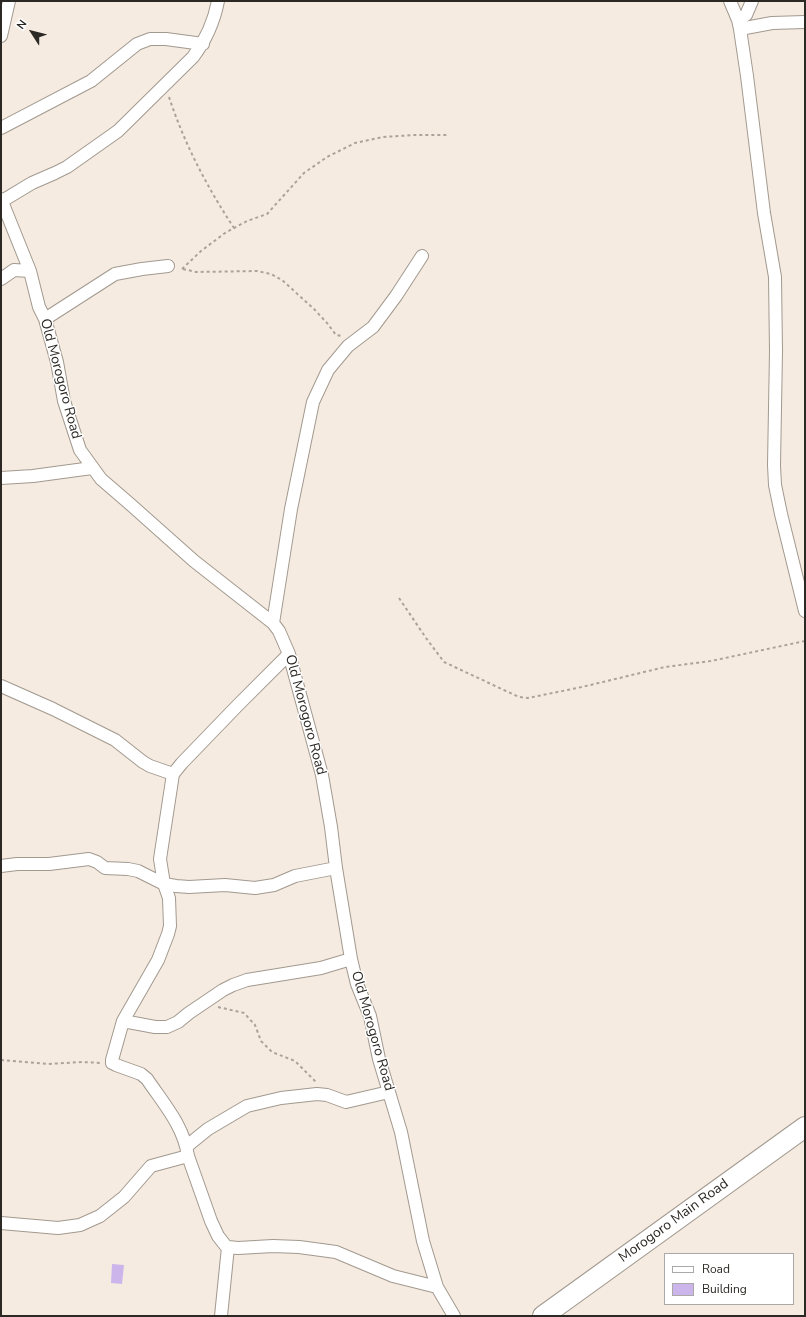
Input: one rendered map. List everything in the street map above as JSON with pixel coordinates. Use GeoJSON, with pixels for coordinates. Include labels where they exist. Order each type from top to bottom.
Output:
{"type":"FeatureCollection","features":[{"type":"Feature","properties":{"kind":"highway","name":"Morogoro Main Road"},"geometry":{"type":"LineString","coordinates":[[543,1316],[805,1127]]}},
{"type":"Feature","properties":{"kind":"street"},"geometry":{"type":"LineString","coordinates":[[1,36],[9,1]]}},
{"type":"Feature","properties":{"kind":"street"},"geometry":{"type":"LineString","coordinates":[[2,200],[32,183],[55,174],[118,132],[165,86],[193,57],[203,44],[215,16],[218,1]]}},
{"type":"Feature","properties":{"kind":"street"},"geometry":{"type":"LineString","coordinates":[[730,1],[739,24],[764,214],[775,277],[775,485],[805,607]]}},
{"type":"Feature","properties":{"kind":"street"},"geometry":{"type":"LineString","coordinates":[[739,24],[746,15],[752,1]]}},
{"type":"Feature","properties":{"kind":"street"},"geometry":{"type":"LineString","coordinates":[[739,24],[805,22]]}},
{"type":"Feature","properties":{"kind":"street"},"geometry":{"type":"LineString","coordinates":[[1,128],[91,80],[137,44],[150,39],[166,39],[203,44]]}},
{"type":"Feature","properties":{"kind":"street","name":"Old Morogoro Road"},"geometry":{"type":"LineString","coordinates":[[2,200],[30,271],[39,307],[46,319],[57,362],[64,401],[80,450],[101,479],[194,561],[273,623],[279,631],[289,654],[322,775],[351,959],[357,984],[370,1016],[376,1049],[401,1132],[423,1241],[437,1287],[454,1316]]}},
{"type":"Feature","properties":{"kind":"street"},"geometry":{"type":"LineString","coordinates":[[273,623],[291,509],[313,402],[328,370],[348,346],[373,327],[422,256]]}},
{"type":"Feature","properties":{"kind":"street"},"geometry":{"type":"LineString","coordinates":[[46,319],[115,274],[168,266]]}},
{"type":"Feature","properties":{"kind":"street"},"geometry":{"type":"LineString","coordinates":[[1,279],[9,272],[14,270],[30,271]]}},
{"type":"Feature","properties":{"kind":"street"},"geometry":{"type":"LineString","coordinates":[[1,478],[33,476],[92,468]]}},
{"type":"Feature","properties":{"kind":"street"},"geometry":{"type":"LineString","coordinates":[[289,654],[237,706],[173,774],[160,859],[164,884],[169,898],[170,926],[158,960],[123,1021],[112,1063],[141,1074],[147,1079],[179,1126],[212,1221],[218,1236],[224,1245],[238,1248],[273,1246],[299,1247],[336,1252],[393,1276],[437,1287]]}},
{"type":"Feature","properties":{"kind":"street"},"geometry":{"type":"LineString","coordinates":[[1,686],[115,740],[143,762],[173,774]]}},
{"type":"Feature","properties":{"kind":"street"},"geometry":{"type":"LineString","coordinates":[[2,864],[94,860],[106,868],[128,869],[164,884],[189,887],[224,885],[255,888],[263,888],[295,876],[336,868]]}},
{"type":"Feature","properties":{"kind":"street"},"geometry":{"type":"LineString","coordinates":[[123,1021],[156,1027],[167,1026],[178,1022],[188,1013],[223,990],[247,980],[321,968],[351,959]]}},
{"type":"Feature","properties":{"kind":"street"},"geometry":{"type":"LineString","coordinates":[[1,1223],[58,1228],[80,1225],[100,1216],[124,1197],[151,1166],[188,1151],[208,1129],[247,1106],[281,1098],[317,1094],[327,1095],[346,1102],[389,1092]]}},
{"type":"Feature","properties":{"kind":"street"},"geometry":{"type":"LineString","coordinates":[[221,1316],[228,1247]]}},
{"type":"Feature","properties":{"kind":"path"},"geometry":{"type":"LineString","coordinates":[[165,86],[174,112],[199,169],[217,202],[234,228]]}},
{"type":"Feature","properties":{"kind":"path"},"geometry":{"type":"LineString","coordinates":[[182,269],[201,251],[225,233],[247,221],[267,214],[304,173],[327,156],[355,142],[383,137],[448,135]]}},
{"type":"Feature","properties":{"kind":"path"},"geometry":{"type":"LineString","coordinates":[[168,266],[196,272],[257,271],[271,274],[282,280],[314,309],[336,335],[360,337]]}},
{"type":"Feature","properties":{"kind":"path"},"geometry":{"type":"LineString","coordinates":[[399,598],[444,662],[506,691],[528,698],[582,687],[664,667],[711,661],[805,641]]}},
{"type":"Feature","properties":{"kind":"path"},"geometry":{"type":"LineString","coordinates":[[205,1002],[244,1013],[255,1025],[261,1041],[272,1052],[295,1061],[327,1095]]}},
{"type":"Feature","properties":{"kind":"path"},"geometry":{"type":"LineString","coordinates":[[1,1060],[48,1064],[82,1062],[112,1063]]}},
{"type":"Feature","properties":{"kind":"building"},"geometry":{"type":"Polygon","coordinates":[[[112,1264],[124,1265],[122,1284],[111,1283],[112,1264]]]}}]}
